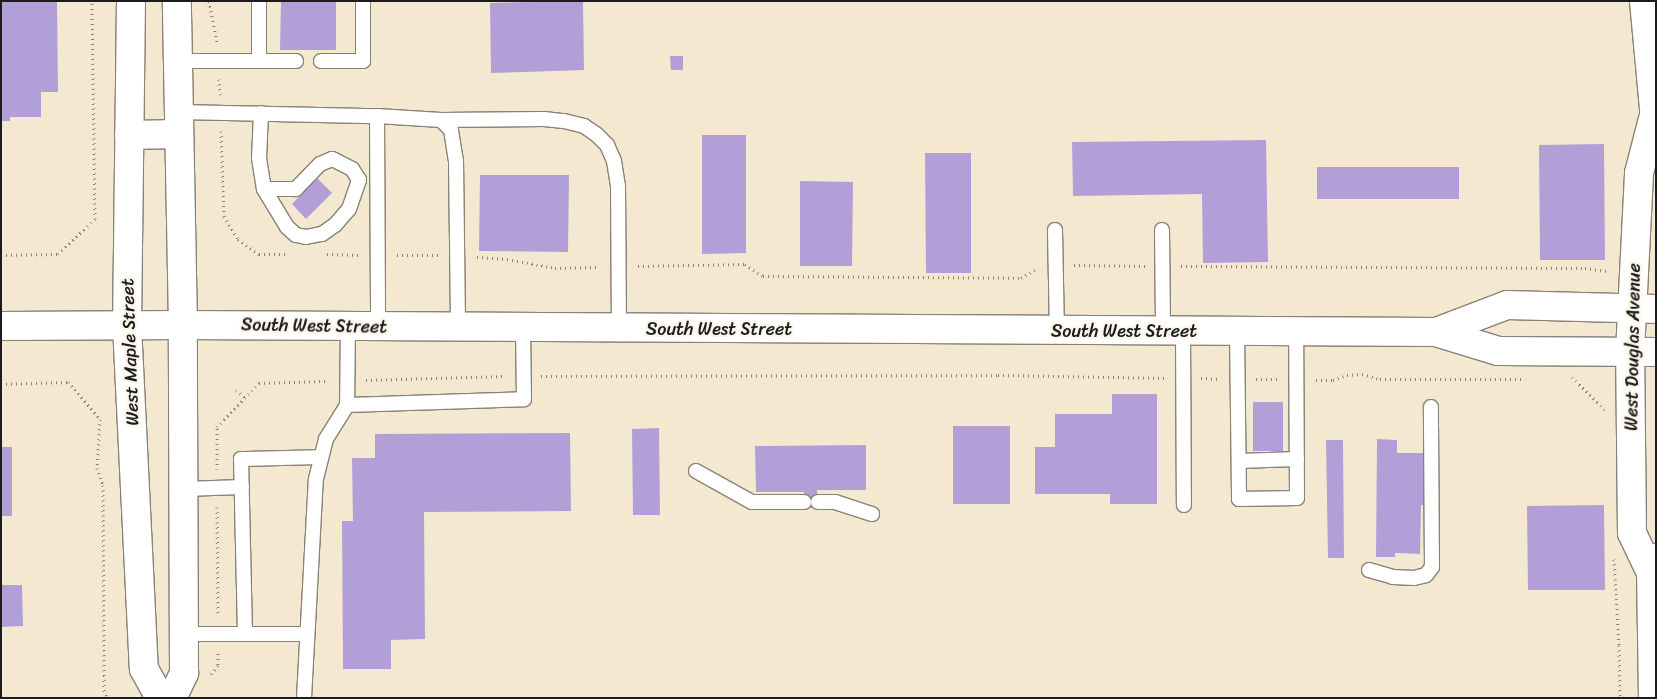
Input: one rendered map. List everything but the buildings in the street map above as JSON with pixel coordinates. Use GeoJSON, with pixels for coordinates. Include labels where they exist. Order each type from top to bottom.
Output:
{"type":"FeatureCollection","features":[{"type":"Feature","properties":{"kind":"main road","name":"West Maple Street"},"geometry":{"type":"LineString","coordinates":[[131,1],[127,325],[144,669],[160,698]]}},
{"type":"Feature","properties":{"kind":"main road"},"geometry":{"type":"LineString","coordinates":[[172,698],[184,673],[183,325],[178,1]]}},
{"type":"Feature","properties":{"kind":"main road","name":"West Douglas Avenue"},"geometry":{"type":"LineString","coordinates":[[1644,1],[1654,124],[1639,173],[1644,309],[1632,533],[1653,565],[1653,698]]}},
{"type":"Feature","properties":{"kind":"main road"},"geometry":{"type":"LineString","coordinates":[[129,135],[179,123]]}},
{"type":"Feature","properties":{"kind":"main road","name":"South West Street"},"geometry":{"type":"LineString","coordinates":[[1436,332],[1508,305],[1644,309]]}},
{"type":"Feature","properties":{"kind":"main road","name":"South West Street"},"geometry":{"type":"LineString","coordinates":[[1,326],[183,325],[1436,332],[1498,351],[1643,352]]}},
{"type":"Feature","properties":{"kind":"lane"},"geometry":{"type":"LineString","coordinates":[[259,1],[259,61]]}},
{"type":"Feature","properties":{"kind":"lane"},"geometry":{"type":"LineString","coordinates":[[321,61],[363,61],[363,1]]}},
{"type":"Feature","properties":{"kind":"lane"},"geometry":{"type":"LineString","coordinates":[[178,61],[296,61]]}},
{"type":"Feature","properties":{"kind":"lane"},"geometry":{"type":"LineString","coordinates":[[179,123],[221,113],[261,113],[377,116],[441,120],[544,119],[584,126],[596,134],[606,145],[614,161],[618,186],[619,328]]}},
{"type":"Feature","properties":{"kind":"lane"},"geometry":{"type":"LineString","coordinates":[[261,113],[259,158],[264,189],[287,227],[296,235],[306,237],[322,234],[335,225],[349,209],[359,180],[352,169],[332,158],[320,164],[296,189],[264,189]]}},
{"type":"Feature","properties":{"kind":"lane"},"geometry":{"type":"LineString","coordinates":[[377,116],[378,327]]}},
{"type":"Feature","properties":{"kind":"lane"},"geometry":{"type":"LineString","coordinates":[[441,120],[451,130],[455,142],[458,328]]}},
{"type":"Feature","properties":{"kind":"lane"},"geometry":{"type":"LineString","coordinates":[[1054,230],[1057,331]]}},
{"type":"Feature","properties":{"kind":"lane"},"geometry":{"type":"LineString","coordinates":[[1162,230],[1162,266],[1183,378],[1184,505]]}},
{"type":"Feature","properties":{"kind":"lane"},"geometry":{"type":"LineString","coordinates":[[304,698],[316,479],[326,439],[347,405],[348,327]]}},
{"type":"Feature","properties":{"kind":"lane"},"geometry":{"type":"LineString","coordinates":[[347,405],[524,399],[522,328]]}},
{"type":"Feature","properties":{"kind":"lane"},"geometry":{"type":"LineString","coordinates":[[1237,331],[1239,499],[1297,498],[1296,331]]}},
{"type":"Feature","properties":{"kind":"lane"},"geometry":{"type":"LineString","coordinates":[[1369,570],[1393,577],[1414,578],[1426,575],[1432,567],[1431,407]]}},
{"type":"Feature","properties":{"kind":"lane"},"geometry":{"type":"LineString","coordinates":[[245,634],[241,459],[321,457]]}},
{"type":"Feature","properties":{"kind":"lane"},"geometry":{"type":"LineString","coordinates":[[1239,461],[1297,459]]}},
{"type":"Feature","properties":{"kind":"lane"},"geometry":{"type":"LineString","coordinates":[[696,471],[752,502],[835,502],[872,514]]}},
{"type":"Feature","properties":{"kind":"lane"},"geometry":{"type":"LineString","coordinates":[[184,489],[242,487]]}},
{"type":"Feature","properties":{"kind":"lane"},"geometry":{"type":"LineString","coordinates":[[184,634],[307,634]]}},
{"type":"Feature","properties":{"kind":"path"},"geometry":{"type":"LineString","coordinates":[[1,255],[58,254],[95,219],[92,1]]}},
{"type":"Feature","properties":{"kind":"path"},"geometry":{"type":"LineString","coordinates":[[209,1],[219,61],[224,216],[238,239],[259,254],[289,254]]}},
{"type":"Feature","properties":{"kind":"path"},"geometry":{"type":"LineString","coordinates":[[318,254],[457,256],[507,259],[555,268],[745,264],[763,276],[1021,278],[1043,265],[1576,268],[1610,271]]}},
{"type":"Feature","properties":{"kind":"path"},"geometry":{"type":"LineString","coordinates":[[1568,373],[1611,416]]}},
{"type":"Feature","properties":{"kind":"path"},"geometry":{"type":"LineString","coordinates":[[206,680],[218,665],[217,427],[259,383],[524,376],[998,376],[1333,380],[1347,375],[1362,374],[1380,379],[1516,380],[1531,378]]}},
{"type":"Feature","properties":{"kind":"path"},"geometry":{"type":"LineString","coordinates":[[1,384],[68,382],[100,419],[97,468],[103,486],[104,690],[107,698]]}},
{"type":"Feature","properties":{"kind":"path"},"geometry":{"type":"LineString","coordinates":[[236,390],[245,397]]}},
{"type":"Feature","properties":{"kind":"path"},"geometry":{"type":"LineString","coordinates":[[1614,556],[1620,645],[1620,698]]}}]}
